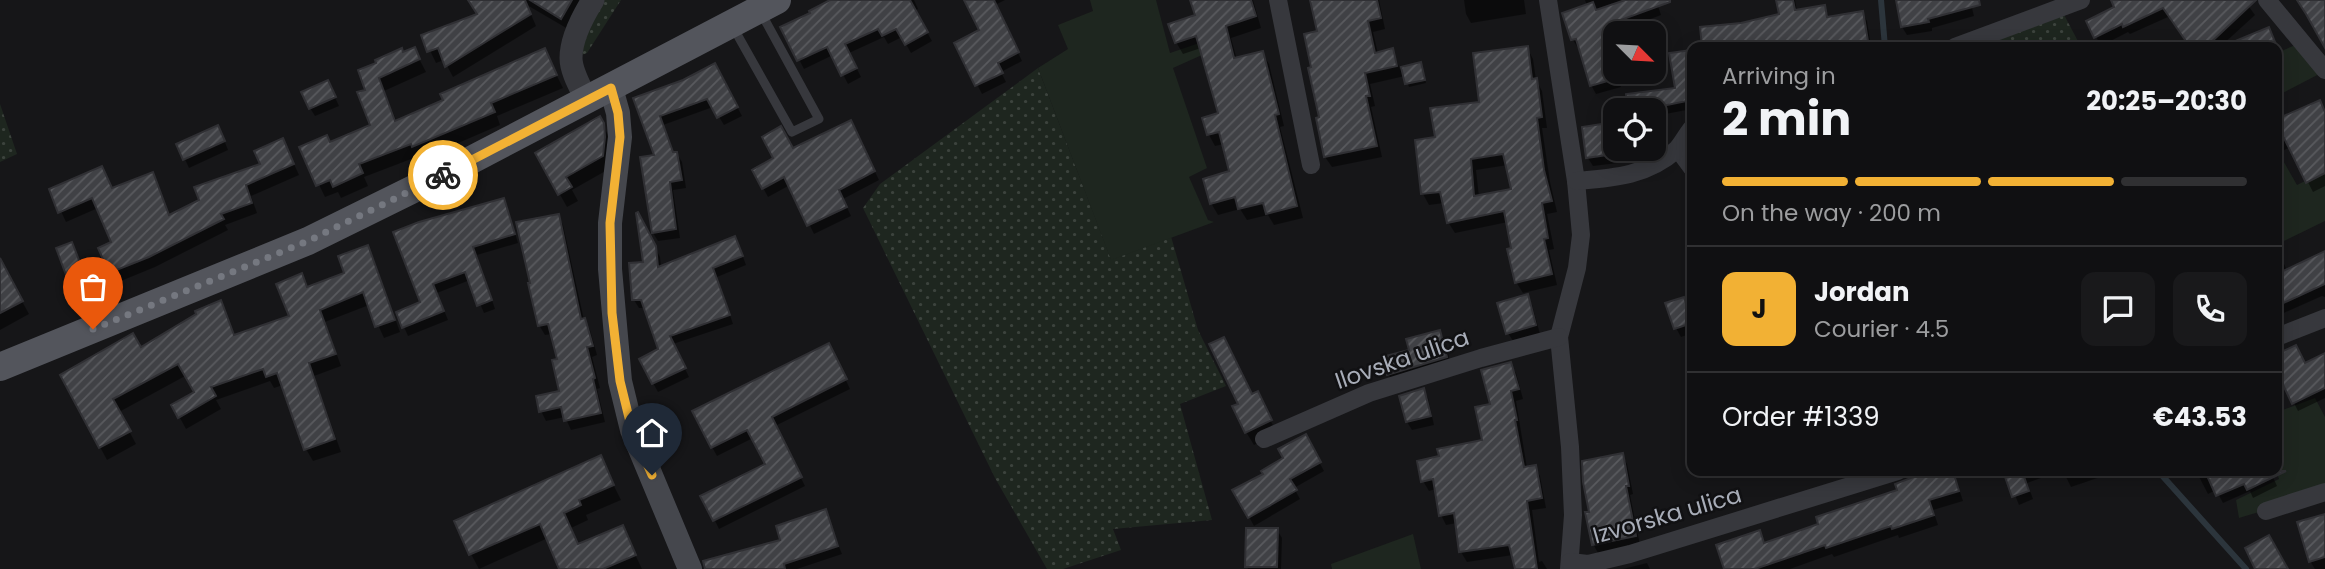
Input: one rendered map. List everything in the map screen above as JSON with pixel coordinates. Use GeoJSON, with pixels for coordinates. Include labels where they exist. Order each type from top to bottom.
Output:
{"type":"FeatureCollection","features":[{"type":"Feature","properties":{"kind":"main road"},"geometry":{"type":"LineString","coordinates":[[0,367],[308,241],[599,95],[768,5]]}},
{"type":"Feature","properties":{"kind":"main road"},"geometry":{"type":"LineString","coordinates":[[599,95],[618,113],[620,137],[610,223],[610,270],[620,381],[632,430],[690,569]]}},
{"type":"Feature","properties":{"kind":"street"},"geometry":{"type":"LineString","coordinates":[[593,0],[575,38],[571,59],[578,82],[599,95]]}},
{"type":"Feature","properties":{"kind":"street"},"geometry":{"type":"LineString","coordinates":[[1278,0],[1311,165]]}},
{"type":"Feature","properties":{"kind":"street"},"geometry":{"type":"LineString","coordinates":[[1548,0],[1576,181],[1581,235],[1577,268],[1559,337],[1570,447],[1573,515],[1569,566]]}},
{"type":"Feature","properties":{"kind":"street"},"geometry":{"type":"LineString","coordinates":[[1968,42],[2081,0]]}},
{"type":"Feature","properties":{"kind":"street"},"geometry":{"type":"LineString","coordinates":[[2267,0],[2325,69]]}},
{"type":"Feature","properties":{"kind":"street"},"geometry":{"type":"LineString","coordinates":[[1576,181],[1621,178],[1657,164],[1678,149],[1687,136]]}},
{"type":"Feature","properties":{"kind":"street"},"geometry":{"type":"LineString","coordinates":[[1678,149],[1687,161]]}},
{"type":"Feature","properties":{"kind":"street"},"geometry":{"type":"LineString","coordinates":[[2282,335],[2325,318]]}},
{"type":"Feature","properties":{"kind":"street","name":"Ilovska ulica"},"geometry":{"type":"LineString","coordinates":[[1264,439],[1369,393],[1559,337]]}},
{"type":"Feature","properties":{"kind":"street","name":"Izvorska ulica"},"geometry":{"type":"LineString","coordinates":[[1569,566],[1630,554],[1882,476]]}},
{"type":"Feature","properties":{"kind":"street"},"geometry":{"type":"LineString","coordinates":[[2266,511],[2325,492]]}},
{"type":"Feature","properties":{"kind":"lane"},"geometry":{"type":"LineString","coordinates":[[731,24],[792,132],[818,119],[768,5]]}},
{"type":"Feature","properties":{"kind":"shaded area"},"geometry":{"type":"Polygon","coordinates":[[[593,0],[621,0],[587,53],[571,59],[593,0]]]}},
{"type":"Feature","properties":{"kind":"shaded area"},"geometry":{"type":"Polygon","coordinates":[[[1090,0],[1156,0],[1170,53],[1217,37],[1222,46],[1173,68],[1207,168],[1189,177],[1208,220],[1214,222],[1111,260],[1038,68],[1068,49],[1058,25],[1093,11],[1090,0]]]}},
{"type":"Feature","properties":{"kind":"shaded area"},"geometry":{"type":"Polygon","coordinates":[[[2061,9],[2078,42],[1969,42],[2061,9]]]}},
{"type":"Feature","properties":{"kind":"shaded area"},"geometry":{"type":"Polygon","coordinates":[[[2302,42],[2325,71],[2282,93],[2282,51],[2302,42]]]}},
{"type":"Feature","properties":{"kind":"shaded area"},"geometry":{"type":"Polygon","coordinates":[[[1038,68],[1111,259],[1170,233],[1198,330],[1226,386],[1180,404],[1212,520],[1113,529],[1121,550],[1063,569],[1047,569],[995,478],[863,208],[880,184],[1038,68]]]}},
{"type":"Feature","properties":{"kind":"shaded area"},"geometry":{"type":"Polygon","coordinates":[[[0,104],[17,154],[0,162],[0,104]]]}},
{"type":"Feature","properties":{"kind":"shaded area"},"geometry":{"type":"Polygon","coordinates":[[[2282,159],[2297,185],[2325,171],[2325,221],[2282,242],[2282,159]]]}},
{"type":"Feature","properties":{"kind":"shaded area"},"geometry":{"type":"Polygon","coordinates":[[[2315,398],[2325,417],[2325,492],[2239,518],[2236,500],[2282,476],[2282,410],[2315,398]]]}},
{"type":"Feature","properties":{"kind":"shaded area"},"geometry":{"type":"Polygon","coordinates":[[[1413,534],[1421,569],[1332,569],[1331,564],[1413,534]]]}},
{"type":"Feature","properties":{"kind":"building"},"geometry":{"type":"Polygon","coordinates":[[[468,0],[525,0],[531,14],[445,67],[438,48],[427,52],[421,35],[477,14],[468,0]]]}},
{"type":"Feature","properties":{"kind":"building"},"geometry":{"type":"Polygon","coordinates":[[[530,0],[572,0],[561,19],[530,0]]]}},
{"type":"Feature","properties":{"kind":"building"},"geometry":{"type":"Polygon","coordinates":[[[830,0],[910,0],[928,32],[905,45],[896,29],[882,36],[878,29],[845,44],[857,68],[841,76],[827,47],[797,61],[780,27],[830,0]]]}},
{"type":"Feature","properties":{"kind":"building"},"geometry":{"type":"Polygon","coordinates":[[[964,0],[994,0],[1019,52],[998,63],[1003,73],[975,86],[954,43],[979,30],[964,0]]]}},
{"type":"Feature","properties":{"kind":"building"},"geometry":{"type":"Polygon","coordinates":[[[1190,0],[1251,0],[1256,16],[1226,26],[1234,58],[1263,51],[1279,114],[1275,115],[1297,206],[1266,214],[1263,203],[1238,209],[1235,197],[1210,204],[1203,179],[1229,171],[1219,132],[1207,135],[1202,118],[1218,113],[1196,36],[1175,43],[1168,24],[1195,15],[1190,0]]]}},
{"type":"Feature","properties":{"kind":"building"},"geometry":{"type":"Polygon","coordinates":[[[1310,0],[1377,0],[1381,18],[1368,21],[1375,53],[1393,48],[1397,66],[1365,73],[1370,96],[1366,96],[1377,146],[1324,157],[1304,34],[1317,31],[1310,0]]]}},
{"type":"Feature","properties":{"kind":"building"},"geometry":{"type":"Polygon","coordinates":[[[1625,0],[1670,0],[1618,21],[1603,21],[1603,82],[1590,86],[1576,39],[1571,40],[1562,13],[1593,2],[1596,10],[1625,0]]]}},
{"type":"Feature","properties":{"kind":"building"},"geometry":{"type":"Polygon","coordinates":[[[1776,0],[1793,0],[1795,10],[1825,5],[1827,17],[1863,11],[1868,42],[1702,42],[1700,27],[1741,23],[1779,14],[1776,0]]]}},
{"type":"Feature","properties":{"kind":"building"},"geometry":{"type":"Polygon","coordinates":[[[1896,0],[1979,0],[1980,5],[1928,19],[1929,22],[1901,27],[1896,0]]]}},
{"type":"Feature","properties":{"kind":"building"},"geometry":{"type":"Polygon","coordinates":[[[2111,0],[2256,0],[2211,42],[2187,42],[2163,8],[2094,38],[2086,21],[2114,7],[2111,0]]]}},
{"type":"Feature","properties":{"kind":"building"},"geometry":{"type":"Polygon","coordinates":[[[2297,0],[2325,0],[2325,48],[2306,14],[2297,0]]]}},
{"type":"Feature","properties":{"kind":"building"},"geometry":{"type":"Polygon","coordinates":[[[2269,27],[2275,42],[2233,42],[2269,27]]]}},
{"type":"Feature","properties":{"kind":"building"},"geometry":{"type":"Polygon","coordinates":[[[1528,46],[1532,79],[1537,78],[1542,117],[1537,118],[1544,170],[1552,201],[1542,203],[1548,238],[1544,239],[1552,274],[1515,283],[1507,249],[1511,248],[1504,211],[1447,223],[1440,192],[1421,194],[1415,140],[1435,137],[1430,108],[1479,102],[1473,53],[1528,46]],[[1503,154],[1471,159],[1474,196],[1511,189],[1503,154]]]}},
{"type":"Feature","properties":{"kind":"building"},"geometry":{"type":"Polygon","coordinates":[[[415,47],[420,59],[379,78],[395,121],[443,100],[440,94],[545,48],[557,75],[491,103],[495,112],[412,147],[411,144],[359,164],[363,173],[333,187],[330,180],[316,186],[299,147],[327,135],[330,142],[370,125],[357,92],[365,90],[358,70],[402,48],[403,52],[415,47]]]}},
{"type":"Feature","properties":{"kind":"building"},"geometry":{"type":"Polygon","coordinates":[[[1687,51],[1687,101],[1666,105],[1666,98],[1626,98],[1626,94],[1675,88],[1669,53],[1687,51]]]}},
{"type":"Feature","properties":{"kind":"building"},"geometry":{"type":"Polygon","coordinates":[[[1421,62],[1425,80],[1405,84],[1401,67],[1421,62]]]}},
{"type":"Feature","properties":{"kind":"building"},"geometry":{"type":"Polygon","coordinates":[[[715,63],[738,107],[717,118],[707,99],[660,116],[673,152],[677,152],[682,180],[670,182],[676,229],[652,233],[640,157],[654,155],[633,98],[683,80],[715,63]]]}},
{"type":"Feature","properties":{"kind":"building"},"geometry":{"type":"Polygon","coordinates":[[[328,80],[336,97],[309,109],[301,92],[328,80]]]}},
{"type":"Feature","properties":{"kind":"building"},"geometry":{"type":"Polygon","coordinates":[[[2320,100],[2325,112],[2325,173],[2306,183],[2284,138],[2282,139],[2282,117],[2320,100]]]}},
{"type":"Feature","properties":{"kind":"building"},"geometry":{"type":"Polygon","coordinates":[[[600,116],[604,123],[603,156],[566,177],[572,187],[558,195],[535,153],[600,116]]]}},
{"type":"Feature","properties":{"kind":"building"},"geometry":{"type":"Polygon","coordinates":[[[851,120],[875,171],[839,190],[847,207],[807,226],[784,177],[762,189],[752,170],[773,158],[762,137],[781,126],[793,148],[851,120]]]}},
{"type":"Feature","properties":{"kind":"building"},"geometry":{"type":"Polygon","coordinates":[[[1603,124],[1603,156],[1586,158],[1582,127],[1603,124]]]}},
{"type":"Feature","properties":{"kind":"building"},"geometry":{"type":"Polygon","coordinates":[[[218,125],[225,141],[183,160],[176,144],[218,125]]]}},
{"type":"Feature","properties":{"kind":"building"},"geometry":{"type":"Polygon","coordinates":[[[283,138],[294,164],[246,185],[252,203],[221,214],[224,219],[149,257],[109,273],[98,248],[111,242],[92,198],[58,213],[49,189],[102,166],[112,188],[153,172],[169,215],[199,200],[194,187],[260,164],[254,151],[283,138]]]}},
{"type":"Feature","properties":{"kind":"building"},"geometry":{"type":"Polygon","coordinates":[[[504,198],[515,234],[473,247],[492,300],[477,306],[465,272],[433,284],[444,311],[402,328],[396,312],[420,302],[393,232],[504,198]]]}},
{"type":"Feature","properties":{"kind":"building"},"geometry":{"type":"Polygon","coordinates":[[[638,212],[656,246],[658,267],[735,236],[743,256],[713,268],[730,315],[670,336],[686,368],[652,384],[639,359],[658,349],[641,300],[632,300],[629,263],[643,262],[638,212]]]}},
{"type":"Feature","properties":{"kind":"building"},"geometry":{"type":"Polygon","coordinates":[[[559,214],[581,319],[585,318],[593,346],[587,347],[601,413],[564,421],[561,407],[539,412],[536,396],[559,391],[552,360],[557,359],[548,324],[538,326],[516,222],[559,214]]]}},
{"type":"Feature","properties":{"kind":"building"},"geometry":{"type":"Polygon","coordinates":[[[72,242],[82,268],[66,275],[56,248],[72,242]]]}},
{"type":"Feature","properties":{"kind":"building"},"geometry":{"type":"Polygon","coordinates":[[[368,245],[395,320],[375,327],[363,292],[320,310],[336,354],[309,363],[335,439],[304,450],[277,373],[266,377],[263,369],[211,387],[216,396],[178,418],[171,405],[194,392],[178,364],[113,399],[131,431],[99,448],[60,375],[133,333],[141,347],[196,314],[195,311],[221,300],[234,335],[289,316],[276,284],[302,273],[307,287],[344,273],[338,256],[368,245]]]}},
{"type":"Feature","properties":{"kind":"building"},"geometry":{"type":"Polygon","coordinates":[[[2325,251],[2325,284],[2282,304],[2282,272],[2325,251]]]}},
{"type":"Feature","properties":{"kind":"building"},"geometry":{"type":"Polygon","coordinates":[[[0,258],[23,301],[0,313],[0,258]]]}},
{"type":"Feature","properties":{"kind":"building"},"geometry":{"type":"Polygon","coordinates":[[[1528,294],[1536,325],[1506,334],[1497,303],[1528,294]]]}},
{"type":"Feature","properties":{"kind":"building"},"geometry":{"type":"Polygon","coordinates":[[[1684,297],[1687,325],[1674,329],[1665,303],[1684,297]]]}},
{"type":"Feature","properties":{"kind":"building"},"geometry":{"type":"Polygon","coordinates":[[[1440,330],[1447,357],[1387,375],[1382,357],[1409,350],[1406,339],[1440,330]]]}},
{"type":"Feature","properties":{"kind":"building"},"geometry":{"type":"Polygon","coordinates":[[[1224,337],[1252,394],[1258,391],[1272,420],[1245,433],[1232,406],[1238,404],[1209,344],[1224,337]]]}},
{"type":"Feature","properties":{"kind":"building"},"geometry":{"type":"Polygon","coordinates":[[[829,343],[847,379],[772,417],[802,477],[713,521],[700,496],[765,464],[747,430],[711,448],[692,411],[829,343]]]}},
{"type":"Feature","properties":{"kind":"building"},"geometry":{"type":"Polygon","coordinates":[[[2296,345],[2305,363],[2325,353],[2325,388],[2292,404],[2282,383],[2282,352],[2296,345]]]}},
{"type":"Feature","properties":{"kind":"building"},"geometry":{"type":"Polygon","coordinates":[[[1511,362],[1519,389],[1511,391],[1524,467],[1536,465],[1542,498],[1527,501],[1537,569],[1515,569],[1509,545],[1459,552],[1454,513],[1439,516],[1433,479],[1421,482],[1417,461],[1439,456],[1437,449],[1482,440],[1475,407],[1490,404],[1481,370],[1511,362]]]}},
{"type":"Feature","properties":{"kind":"building"},"geometry":{"type":"Polygon","coordinates":[[[1424,388],[1431,416],[1406,422],[1399,396],[1424,388]]]}},
{"type":"Feature","properties":{"kind":"building"},"geometry":{"type":"Polygon","coordinates":[[[1306,434],[1321,462],[1290,479],[1297,490],[1248,518],[1232,490],[1263,474],[1261,471],[1283,458],[1278,449],[1306,434]]]}},
{"type":"Feature","properties":{"kind":"building"},"geometry":{"type":"Polygon","coordinates":[[[1623,453],[1629,486],[1626,486],[1636,536],[1592,545],[1585,512],[1589,512],[1582,461],[1623,453]]]}},
{"type":"Feature","properties":{"kind":"building"},"geometry":{"type":"Polygon","coordinates":[[[601,455],[614,485],[579,500],[581,505],[564,513],[578,544],[623,525],[636,555],[603,569],[559,569],[540,524],[469,555],[454,521],[601,455]]]}},
{"type":"Feature","properties":{"kind":"building"},"geometry":{"type":"Polygon","coordinates":[[[1916,476],[1954,476],[1959,491],[1929,500],[1934,515],[1892,529],[1891,526],[1826,548],[1825,545],[1755,569],[1724,569],[1716,545],[1760,530],[1764,543],[1818,524],[1816,517],[1897,490],[1895,484],[1916,476]]]}},
{"type":"Feature","properties":{"kind":"building"},"geometry":{"type":"Polygon","coordinates":[[[2005,476],[2024,476],[2029,491],[2012,497],[2005,476]]]}},
{"type":"Feature","properties":{"kind":"building"},"geometry":{"type":"Polygon","coordinates":[[[2207,476],[2276,476],[2247,490],[2244,484],[2216,496],[2207,476]]]}},
{"type":"Feature","properties":{"kind":"building"},"geometry":{"type":"Polygon","coordinates":[[[826,509],[838,546],[784,564],[785,569],[705,569],[703,561],[780,540],[776,526],[826,509]]]}},
{"type":"Feature","properties":{"kind":"building"},"geometry":{"type":"Polygon","coordinates":[[[2325,514],[2325,557],[2309,562],[2297,522],[2325,514]]]}},
{"type":"Feature","properties":{"kind":"building"},"geometry":{"type":"Polygon","coordinates":[[[1246,528],[1278,528],[1277,567],[1245,567],[1246,528]]]}},
{"type":"Feature","properties":{"kind":"building"},"geometry":{"type":"Polygon","coordinates":[[[2269,535],[2288,569],[2255,569],[2245,548],[2269,535]]]}},
{"type":"Feature","properties":{"kind":"waterway"},"geometry":{"type":"LineString","coordinates":[[1881,0],[1885,42]]}},
{"type":"Feature","properties":{"kind":"waterway"},"geometry":{"type":"LineString","coordinates":[[2162,476],[2246,569]]}},
{"type":"Feature","properties":{"kind":"way so far"},"geometry":{"type":"LineString","coordinates":[[93,329],[308,241],[443,175]]}},
{"type":"Feature","properties":{"kind":"route"},"geometry":{"type":"LineString","coordinates":[[443,175],[611,88],[618,113],[620,137],[610,223],[612,313],[620,381],[632,430],[652,475]]}}]}
